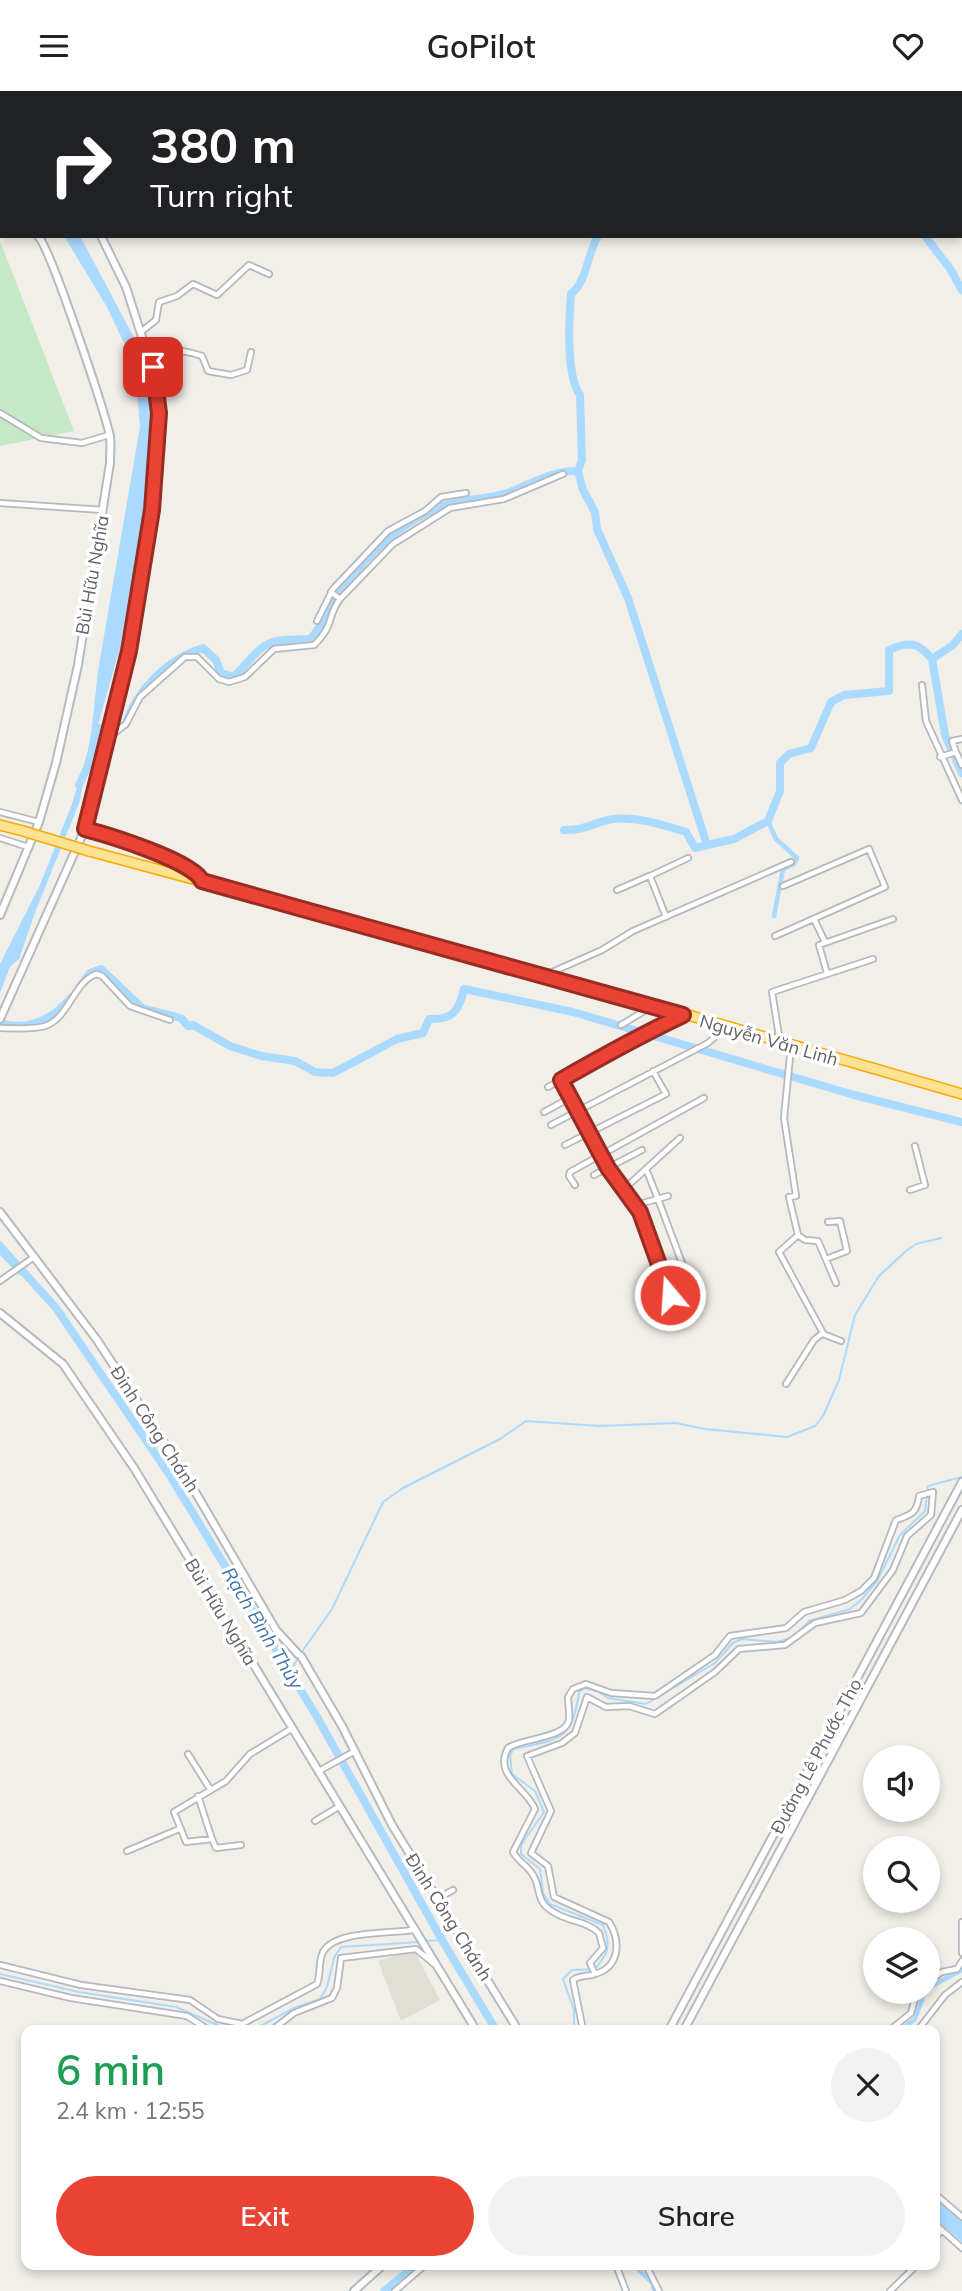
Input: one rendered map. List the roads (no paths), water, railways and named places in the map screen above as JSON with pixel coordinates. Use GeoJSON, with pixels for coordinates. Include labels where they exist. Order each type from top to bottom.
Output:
{"type":"FeatureCollection","features":[{"type":"Feature","properties":{"kind":"highway","name":"Nguyễn Văn Linh"},"geometry":{"type":"LineString","coordinates":[[0,825],[545,974],[725,1028],[962,1094]]}},
{"type":"Feature","properties":{"kind":"street","name":"Bùi Hữu Nghĩa"},"geometry":{"type":"LineString","coordinates":[[0,915],[39,822],[57,763],[78,665],[110,463],[110,435],[58,282],[39,238]]}},
{"type":"Feature","properties":{"kind":"street"},"geometry":{"type":"LineString","coordinates":[[1,1017],[85,829],[129,651],[152,510],[159,413],[158,387],[126,287],[102,238]]}},
{"type":"Feature","properties":{"kind":"street"},"geometry":{"type":"LineString","coordinates":[[142,331],[156,320],[159,302],[179,296],[191,285],[198,284],[218,295],[250,265],[269,274]]}},
{"type":"Feature","properties":{"kind":"street"},"geometry":{"type":"LineString","coordinates":[[149,352],[164,349],[197,354],[202,356],[208,372],[231,375],[247,370],[251,352]]}},
{"type":"Feature","properties":{"kind":"street"},"geometry":{"type":"LineString","coordinates":[[0,413],[27,432],[41,438],[82,443],[110,435]]}},
{"type":"Feature","properties":{"kind":"street"},"geometry":{"type":"LineString","coordinates":[[111,732],[126,725],[140,697],[181,660],[197,657],[222,681],[241,679],[274,649],[314,645],[332,625],[333,608],[339,598],[393,544],[450,508],[504,499],[563,474]]}},
{"type":"Feature","properties":{"kind":"street"},"geometry":{"type":"LineString","coordinates":[[317,621],[331,593],[388,531],[425,511],[441,497],[466,493]]}},
{"type":"Feature","properties":{"kind":"street"},"geometry":{"type":"LineString","coordinates":[[0,503],[104,510]]}},
{"type":"Feature","properties":{"kind":"street"},"geometry":{"type":"LineString","coordinates":[[331,593],[339,598]]}},
{"type":"Feature","properties":{"kind":"street"},"geometry":{"type":"LineString","coordinates":[[922,685],[923,709],[962,800]]}},
{"type":"Feature","properties":{"kind":"street"},"geometry":{"type":"LineString","coordinates":[[962,739],[951,739],[962,765]]}},
{"type":"Feature","properties":{"kind":"street"},"geometry":{"type":"LineString","coordinates":[[942,757],[955,753]]}},
{"type":"Feature","properties":{"kind":"street"},"geometry":{"type":"LineString","coordinates":[[0,812],[39,822]]}},
{"type":"Feature","properties":{"kind":"street"},"geometry":{"type":"LineString","coordinates":[[85,829],[111,834],[192,870],[202,881]]}},
{"type":"Feature","properties":{"kind":"street"},"geometry":{"type":"LineString","coordinates":[[0,838],[28,847]]}},
{"type":"Feature","properties":{"kind":"street"},"geometry":{"type":"LineString","coordinates":[[775,936],[885,887],[869,849],[783,886]]}},
{"type":"Feature","properties":{"kind":"street"},"geometry":{"type":"LineString","coordinates":[[617,890],[688,858]]}},
{"type":"Feature","properties":{"kind":"street"},"geometry":{"type":"LineString","coordinates":[[545,974],[791,862]]}},
{"type":"Feature","properties":{"kind":"street"},"geometry":{"type":"LineString","coordinates":[[650,876],[666,917]]}},
{"type":"Feature","properties":{"kind":"street"},"geometry":{"type":"LineString","coordinates":[[814,919],[825,942]]}},
{"type":"Feature","properties":{"kind":"street"},"geometry":{"type":"LineString","coordinates":[[827,973],[818,946],[893,919]]}},
{"type":"Feature","properties":{"kind":"street"},"geometry":{"type":"LineString","coordinates":[[780,1043],[772,993],[873,960]]}},
{"type":"Feature","properties":{"kind":"street"},"geometry":{"type":"LineString","coordinates":[[0,1028],[50,1024],[94,974],[102,976],[130,1006],[170,1020]]}},
{"type":"Feature","properties":{"kind":"street"},"geometry":{"type":"LineString","coordinates":[[621,1025],[652,1006]]}},
{"type":"Feature","properties":{"kind":"street"},"geometry":{"type":"LineString","coordinates":[[548,1087],[616,1048],[629,1044],[683,1015]]}},
{"type":"Feature","properties":{"kind":"street"},"geometry":{"type":"LineString","coordinates":[[551,1125],[708,1044],[725,1028]]}},
{"type":"Feature","properties":{"kind":"street"},"geometry":{"type":"LineString","coordinates":[[791,1046],[784,1118],[796,1196],[789,1197],[798,1235],[806,1240],[818,1241],[836,1283]]}},
{"type":"Feature","properties":{"kind":"street"},"geometry":{"type":"LineString","coordinates":[[565,1145],[666,1094],[653,1071]]}},
{"type":"Feature","properties":{"kind":"street"},"geometry":{"type":"LineString","coordinates":[[561,1080],[608,1168],[642,1216],[670,1295]]}},
{"type":"Feature","properties":{"kind":"street"},"geometry":{"type":"LineString","coordinates":[[544,1112],[570,1098]]}},
{"type":"Feature","properties":{"kind":"street"},"geometry":{"type":"LineString","coordinates":[[575,1185],[569,1174],[600,1154],[704,1098]]}},
{"type":"Feature","properties":{"kind":"street"},"geometry":{"type":"LineString","coordinates":[[623,1190],[680,1138]]}},
{"type":"Feature","properties":{"kind":"street"},"geometry":{"type":"LineString","coordinates":[[910,1190],[925,1185],[915,1146]]}},
{"type":"Feature","properties":{"kind":"street"},"geometry":{"type":"LineString","coordinates":[[594,1175],[642,1150]]}},
{"type":"Feature","properties":{"kind":"street"},"geometry":{"type":"LineString","coordinates":[[646,1169],[688,1279]]}},
{"type":"Feature","properties":{"kind":"street"},"geometry":{"type":"LineString","coordinates":[[635,1205],[668,1196]]}},
{"type":"Feature","properties":{"kind":"street","name":"Đinh Công Chánh"},"geometry":{"type":"LineString","coordinates":[[0,1212],[97,1340],[172,1453],[276,1630],[299,1655],[392,1825],[515,2025]]}},
{"type":"Feature","properties":{"kind":"street"},"geometry":{"type":"LineString","coordinates":[[826,1259],[846,1251],[839,1221],[828,1222]]}},
{"type":"Feature","properties":{"kind":"street"},"geometry":{"type":"LineString","coordinates":[[798,1235],[779,1252],[779,1256],[822,1333],[841,1341]]}},
{"type":"Feature","properties":{"kind":"street"},"geometry":{"type":"LineString","coordinates":[[0,1281],[35,1256]]}},
{"type":"Feature","properties":{"kind":"street","name":"Bùi Hữu Nghĩa"},"geometry":{"type":"LineString","coordinates":[[0,1313],[62,1364],[134,1468],[434,1963]]}},
{"type":"Feature","properties":{"kind":"street"},"geometry":{"type":"LineString","coordinates":[[786,1384],[814,1340],[822,1333]]}},
{"type":"Feature","properties":{"kind":"street","name":"Đường Lê Phước Thọ"},"geometry":{"type":"LineString","coordinates":[[672,2025],[962,1482]]}},
{"type":"Feature","properties":{"kind":"street"},"geometry":{"type":"LineString","coordinates":[[582,2025],[573,1980],[612,1963],[617,1939],[609,1922],[554,1897],[548,1866],[531,1853],[551,1811],[528,1764],[527,1756],[562,1743],[576,1733],[587,1697],[606,1707],[629,1706],[655,1714],[721,1668],[738,1649],[785,1645],[815,1623],[861,1613],[893,1570],[907,1536],[931,1515],[933,1492],[922,1495],[913,1514],[895,1520],[874,1578],[854,1596],[804,1612],[786,1628],[730,1636],[715,1655],[655,1696],[617,1694],[591,1684],[580,1686],[568,1697],[569,1721],[566,1726],[538,1739],[508,1748],[504,1762],[510,1779],[527,1796],[535,1809],[513,1852],[534,1876],[537,1893],[544,1904],[556,1914],[585,1923],[599,1933],[603,1948],[590,1963],[593,1971]]}},
{"type":"Feature","properties":{"kind":"street","name":"Đường Lê Phước Thọ"},"geometry":{"type":"LineString","coordinates":[[687,2025],[962,1510]]}},
{"type":"Feature","properties":{"kind":"street"},"geometry":{"type":"LineString","coordinates":[[937,1532],[947,1537]]}},
{"type":"Feature","properties":{"kind":"street"},"geometry":{"type":"LineString","coordinates":[[212,1839],[186,1842],[174,1812],[226,1781],[250,1754],[291,1729]]}},
{"type":"Feature","properties":{"kind":"street"},"geometry":{"type":"LineString","coordinates":[[319,1771],[352,1753]]}},
{"type":"Feature","properties":{"kind":"street"},"geometry":{"type":"LineString","coordinates":[[188,1754],[210,1789]]}},
{"type":"Feature","properties":{"kind":"street"},"geometry":{"type":"LineString","coordinates":[[198,1796],[216,1848],[241,1845]]}},
{"type":"Feature","properties":{"kind":"street"},"geometry":{"type":"LineString","coordinates":[[315,1821],[340,1806]]}},
{"type":"Feature","properties":{"kind":"street"},"geometry":{"type":"LineString","coordinates":[[127,1851],[179,1829]]}},
{"type":"Feature","properties":{"kind":"street"},"geometry":{"type":"LineString","coordinates":[[770,1842],[781,1848]]}},
{"type":"Feature","properties":{"kind":"street"},"geometry":{"type":"LineString","coordinates":[[438,1899],[453,1890]]}},
{"type":"Feature","properties":{"kind":"street"},"geometry":{"type":"LineString","coordinates":[[962,1922],[962,1953]]}},
{"type":"Feature","properties":{"kind":"street"},"geometry":{"type":"LineString","coordinates":[[0,1965],[81,1985],[190,2000],[218,2019],[242,2024],[314,1987],[320,1977],[322,1954],[341,1937],[414,1932]]}},
{"type":"Feature","properties":{"kind":"street"},"geometry":{"type":"LineString","coordinates":[[278,2025],[294,2013],[332,1998],[337,1988],[341,1958],[416,1949],[434,1963],[473,2025]]}},
{"type":"Feature","properties":{"kind":"street"},"geometry":{"type":"LineString","coordinates":[[940,1974],[957,1969],[962,1961]]}},
{"type":"Feature","properties":{"kind":"street"},"geometry":{"type":"LineString","coordinates":[[0,1981],[71,1998],[187,2016],[201,2025]]}},
{"type":"Feature","properties":{"kind":"street"},"geometry":{"type":"LineString","coordinates":[[922,2025],[945,1995],[962,1982]]}},
{"type":"Feature","properties":{"kind":"street"},"geometry":{"type":"LineString","coordinates":[[896,2025],[911,2013],[913,2004]]}},
{"type":"Feature","properties":{"kind":"street"},"geometry":{"type":"LineString","coordinates":[[940,2198],[962,2217]]}},
{"type":"Feature","properties":{"kind":"street"},"geometry":{"type":"LineString","coordinates":[[940,2232],[942,2230],[962,2248]]}},
{"type":"Feature","properties":{"kind":"street"},"geometry":{"type":"LineString","coordinates":[[354,2291],[377,2270]]}},
{"type":"Feature","properties":{"kind":"street"},"geometry":{"type":"LineString","coordinates":[[395,2291],[419,2270]]}},
{"type":"Feature","properties":{"kind":"street"},"geometry":{"type":"LineString","coordinates":[[618,2270],[626,2291]]}},
{"type":"Feature","properties":{"kind":"street"},"geometry":{"type":"LineString","coordinates":[[648,2270],[659,2291]]}},
{"type":"Feature","properties":{"kind":"street"},"geometry":{"type":"LineString","coordinates":[[890,2291],[912,2270]]}},
{"type":"Feature","properties":{"kind":"water"},"geometry":{"type":"Polygon","coordinates":[[[65,238],[81,238],[154,375],[154,455],[120,648],[85,770],[80,801],[19,959],[10,967],[0,993],[0,964],[40,885],[72,804],[90,744],[98,671],[140,427],[135,366],[107,307],[65,238]]]}},
{"type":"Feature","properties":{"kind":"water"},"geometry":{"type":"Polygon","coordinates":[[[0,1240],[32,1276],[19,1275],[0,1255],[0,1240]]]}},
{"type":"Feature","properties":{"kind":"water"},"geometry":{"type":"Polygon","coordinates":[[[940,2203],[962,2222],[962,2242],[940,2223],[940,2203]]]}},
{"type":"Feature","properties":{"kind":"waterway"},"geometry":{"type":"LineString","coordinates":[[96,727],[111,731],[125,725],[145,688],[166,668],[190,653],[203,648],[216,660],[221,673],[234,677],[266,645],[282,640],[310,639],[337,595],[361,565],[397,532],[425,514],[447,504],[507,493],[551,475],[578,471],[582,460],[580,395],[570,361],[571,294],[584,275],[597,238]]}},
{"type":"Feature","properties":{"kind":"waterway"},"geometry":{"type":"LineString","coordinates":[[927,238],[951,270],[962,290]]}},
{"type":"Feature","properties":{"kind":"waterway"},"geometry":{"type":"LineString","coordinates":[[578,471],[583,490],[595,512],[597,529],[628,598],[707,845],[734,839],[768,821],[780,791],[780,763],[789,754],[811,748],[831,702],[844,695],[889,691],[889,650],[908,644],[918,646],[932,659]]}},
{"type":"Feature","properties":{"kind":"waterway"},"geometry":{"type":"LineString","coordinates":[[962,634],[953,645],[932,659],[945,735],[962,773]]}},
{"type":"Feature","properties":{"kind":"waterway","name":"Rạch Bình Thủy"},"geometry":{"type":"LineString","coordinates":[[79,785],[90,762],[95,734]]}},
{"type":"Feature","properties":{"kind":"waterway"},"geometry":{"type":"LineString","coordinates":[[564,830],[613,819],[631,819],[686,832],[695,848],[707,845]]}},
{"type":"Feature","properties":{"kind":"waterway"},"geometry":{"type":"LineString","coordinates":[[768,821],[776,839],[797,858],[794,864],[783,869],[774,916]]}},
{"type":"Feature","properties":{"kind":"waterway"},"geometry":{"type":"LineString","coordinates":[[82,984],[90,973],[101,969],[142,1008],[181,1018],[188,1026],[193,1025],[230,1046],[261,1056],[295,1061],[315,1072],[333,1073],[397,1039],[423,1033],[429,1019],[444,1018],[454,1013],[464,989],[573,1012],[854,1095],[962,1122]]}},
{"type":"Feature","properties":{"kind":"waterway"},"geometry":{"type":"LineString","coordinates":[[0,1023],[21,1026],[40,1022],[57,1012],[72,997]]}},
{"type":"Feature","properties":{"kind":"waterway"},"geometry":{"type":"LineString","coordinates":[[301,1653],[332,1609],[383,1502],[403,1488],[500,1439],[526,1421],[599,1426],[676,1423],[705,1429],[787,1437],[815,1426],[823,1416],[839,1380],[855,1315],[879,1276],[916,1244],[941,1238]]}},
{"type":"Feature","properties":{"kind":"waterway","name":"Rạch Bình Thủy"},"geometry":{"type":"LineString","coordinates":[[20,1268],[56,1308],[169,1474],[317,1717],[442,1940],[493,2025]]}},
{"type":"Feature","properties":{"kind":"waterway"},"geometry":{"type":"LineString","coordinates":[[798,1633],[809,1621],[850,1609],[862,1599],[877,1581],[900,1535],[925,1511],[928,1486],[962,1477]]}},
{"type":"Feature","properties":{"kind":"waterway"},"geometry":{"type":"LineString","coordinates":[[574,2025],[574,2010],[563,1979],[572,1970],[595,1969],[606,1953],[607,1938],[603,1925],[550,1904],[543,1893],[540,1869],[521,1854],[521,1845],[544,1812],[535,1791],[512,1774],[510,1755],[514,1749],[542,1743],[561,1735],[572,1721],[579,1692],[585,1688],[608,1698],[646,1704],[715,1663],[733,1643],[742,1639],[777,1642],[791,1638]]}},
{"type":"Feature","properties":{"kind":"waterway"},"geometry":{"type":"LineString","coordinates":[[290,1672],[298,1658]]}},
{"type":"Feature","properties":{"kind":"waterway"},"geometry":{"type":"LineString","coordinates":[[425,1941],[442,1940]]}},
{"type":"Feature","properties":{"kind":"waterway"},"geometry":{"type":"LineString","coordinates":[[262,2025],[294,2008],[320,1999],[327,1987],[334,1958],[341,1947],[420,1942]]}},
{"type":"Feature","properties":{"kind":"waterway"},"geometry":{"type":"LineString","coordinates":[[940,1982],[962,1970]]}},
{"type":"Feature","properties":{"kind":"waterway"},"geometry":{"type":"LineString","coordinates":[[0,1974],[79,1992],[176,2007],[217,2025]]}},
{"type":"Feature","properties":{"kind":"waterway"},"geometry":{"type":"LineString","coordinates":[[907,2025],[915,2019],[920,2004]]}},
{"type":"Feature","properties":{"kind":"waterway","name":"Rạch Bình Thủy"},"geometry":{"type":"LineString","coordinates":[[384,2291],[410,2270]]}},
{"type":"Feature","properties":{"kind":"waterway"},"geometry":{"type":"LineString","coordinates":[[639,2270],[653,2284],[654,2291]]}}]}
